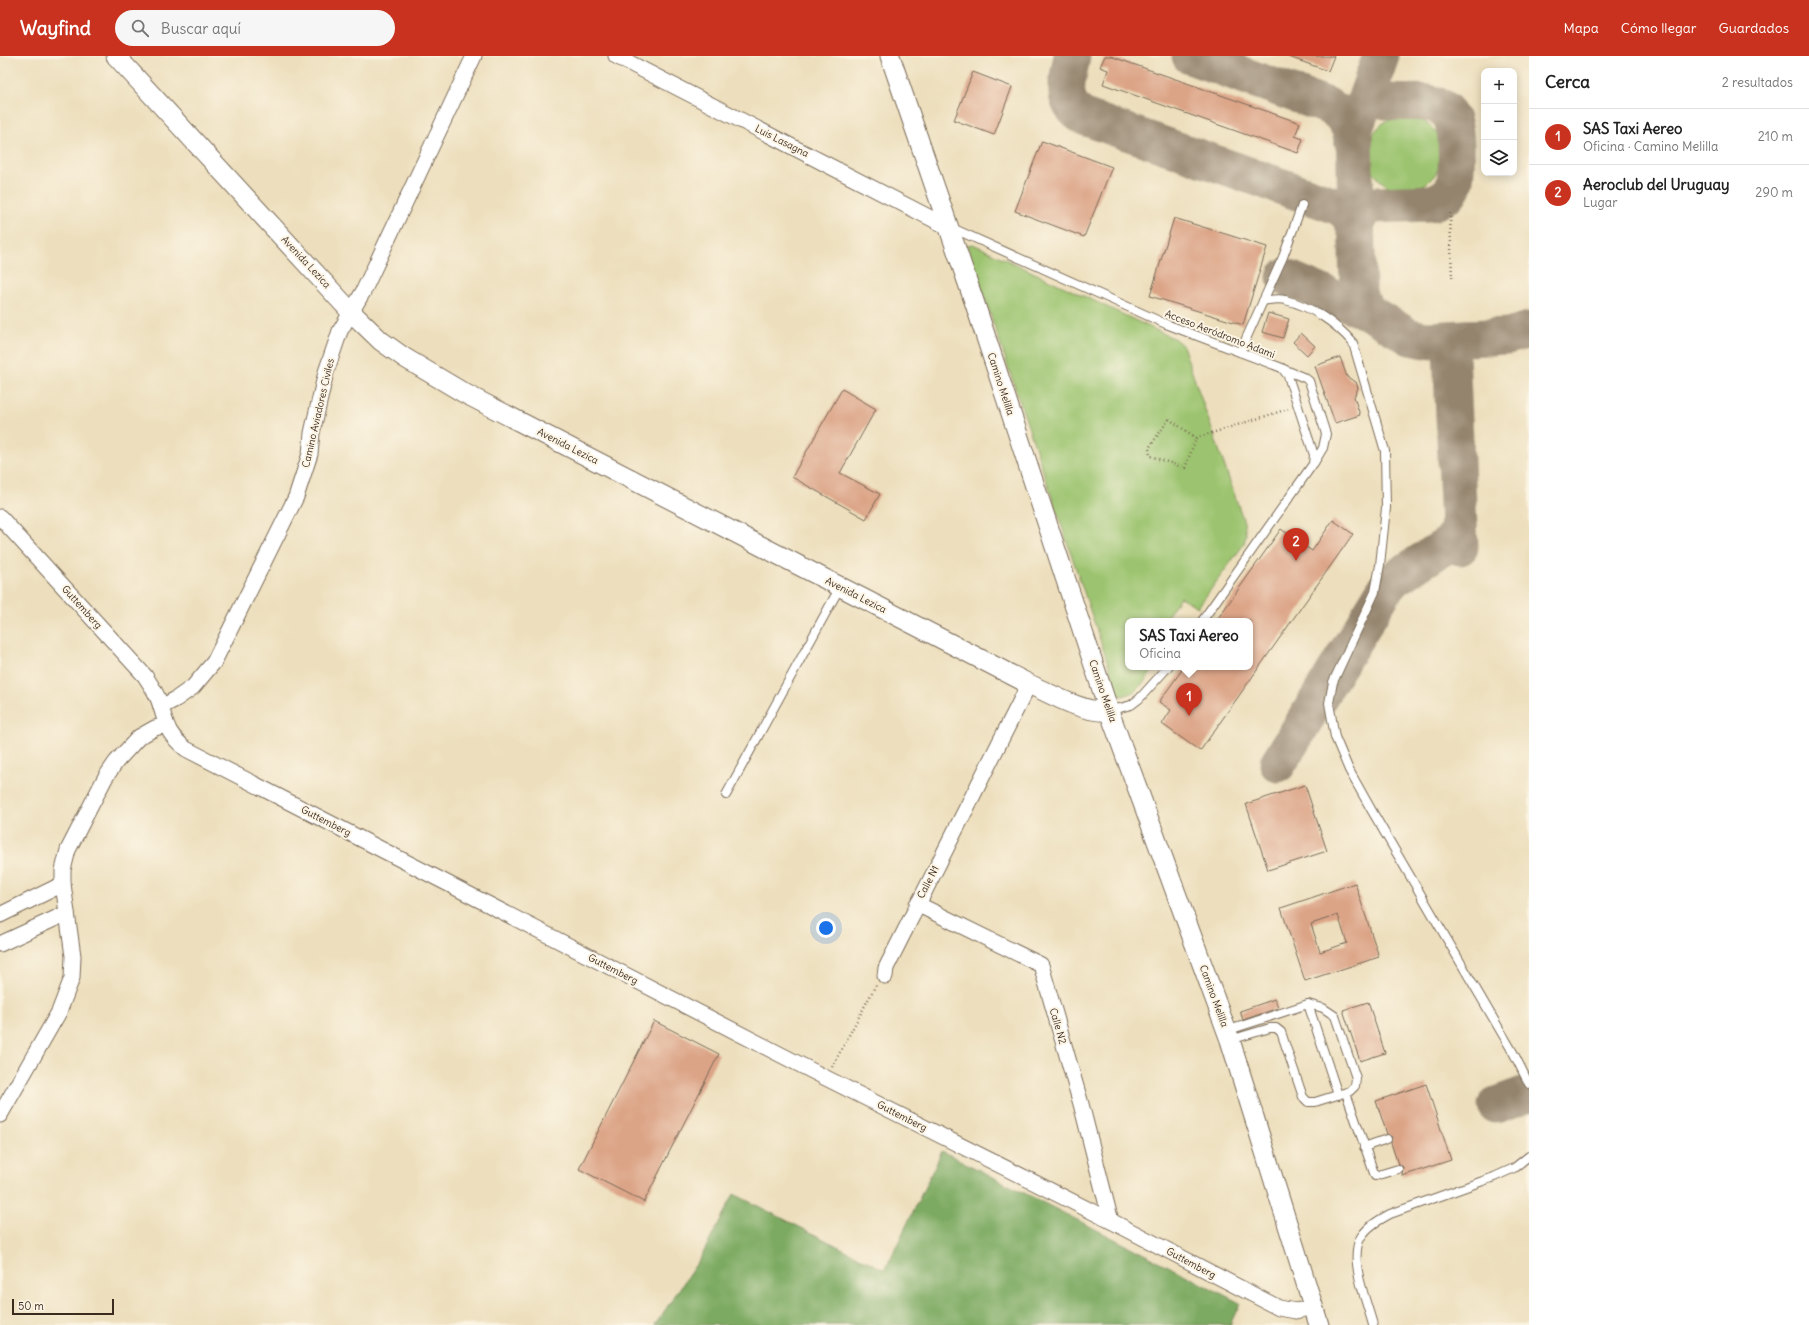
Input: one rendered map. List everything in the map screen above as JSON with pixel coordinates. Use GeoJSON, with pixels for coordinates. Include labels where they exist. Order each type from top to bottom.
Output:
{"type":"FeatureCollection","features":[{"type":"Feature","properties":{"kind":"street","name":"Avenida Lezica"},"geometry":{"type":"LineString","coordinates":[[116,56],[351,312],[381,341],[429,373],[702,517],[1029,684],[1079,706],[1103,712],[1109,711]]}},
{"type":"Feature","properties":{"kind":"street","name":"Camino Aviadores Civiles"},"geometry":{"type":"LineString","coordinates":[[161,707],[193,687],[214,662],[296,497],[310,454],[312,433],[326,372],[340,332],[363,292],[474,56]]}},
{"type":"Feature","properties":{"kind":"street","name":"Luis Lasagna"},"geometry":{"type":"LineString","coordinates":[[616,56],[948,226]]}},
{"type":"Feature","properties":{"kind":"street","name":"Camino Melilla"},"geometry":{"type":"LineString","coordinates":[[890,56],[1109,711],[1228,1035],[1313,1307],[1320,1325]]}},
{"type":"Feature","properties":{"kind":"street","name":"Guttemberg"},"geometry":{"type":"LineString","coordinates":[[0,517],[138,668],[154,688],[167,730],[176,741],[186,749],[826,1078],[1111,1220],[1279,1308],[1296,1311],[1313,1307]]}},
{"type":"Feature","properties":{"kind":"street","name":"Calle N1"},"geometry":{"type":"LineString","coordinates":[[885,976],[886,968],[917,904],[1029,684]]}},
{"type":"Feature","properties":{"kind":"street"},"geometry":{"type":"LineString","coordinates":[[0,1115],[59,1012],[69,990],[72,978],[73,956],[63,884],[63,870],[68,850],[105,778],[116,762],[139,737],[166,724]]}},
{"type":"Feature","properties":{"kind":"street"},"geometry":{"type":"LineString","coordinates":[[0,915],[63,884]]}},
{"type":"Feature","properties":{"kind":"street","name":"Calle N2"},"geometry":{"type":"LineString","coordinates":[[917,904],[1041,965],[1081,1104],[1111,1220]]}},
{"type":"Feature","properties":{"kind":"street"},"geometry":{"type":"LineString","coordinates":[[0,944],[67,912]]}},
{"type":"Feature","properties":{"kind":"lane"},"geometry":{"type":"LineString","coordinates":[[1240,352],[1284,257],[1302,205]]}},
{"type":"Feature","properties":{"kind":"lane","name":"Acceso Aeródromo Adami"},"geometry":{"type":"LineString","coordinates":[[948,226],[1166,324],[1282,368],[1288,376],[1298,405],[1314,456],[1314,464]]}},
{"type":"Feature","properties":{"kind":"lane"},"geometry":{"type":"LineString","coordinates":[[1263,300],[1285,300],[1304,307],[1328,319],[1342,330],[1353,343],[1385,452],[1386,508],[1380,565],[1375,592],[1333,682],[1329,703],[1335,737],[1349,770],[1368,804],[1510,1047],[1529,1084]]}},
{"type":"Feature","properties":{"kind":"lane"},"geometry":{"type":"LineString","coordinates":[[1204,618],[1314,464],[1323,448],[1326,434],[1310,381],[1282,368]]}},
{"type":"Feature","properties":{"kind":"lane"},"geometry":{"type":"LineString","coordinates":[[726,795],[840,587]]}},
{"type":"Feature","properties":{"kind":"lane"},"geometry":{"type":"LineString","coordinates":[[1109,711],[1131,705],[1139,699],[1165,670]]}},
{"type":"Feature","properties":{"kind":"lane"},"geometry":{"type":"LineString","coordinates":[[1308,1004],[1323,1008],[1335,1016],[1356,1078],[1355,1086],[1342,1094],[1315,1102],[1308,1102],[1303,1097],[1281,1032],[1276,1028],[1270,1028],[1228,1035],[1267,1017],[1308,1004]]}},
{"type":"Feature","properties":{"kind":"lane"},"geometry":{"type":"LineString","coordinates":[[1308,1004],[1374,1176],[1398,1168]]}},
{"type":"Feature","properties":{"kind":"lane"},"geometry":{"type":"LineString","coordinates":[[1267,1017],[1270,1028]]}},
{"type":"Feature","properties":{"kind":"lane"},"geometry":{"type":"LineString","coordinates":[[1364,1147],[1387,1139]]}},
{"type":"Feature","properties":{"kind":"lane"},"geometry":{"type":"LineString","coordinates":[[1373,1325],[1357,1266],[1357,1253],[1360,1238],[1368,1228],[1378,1220],[1390,1214],[1494,1177],[1514,1168],[1529,1156]]}},
{"type":"Feature","properties":{"kind":"path"},"geometry":{"type":"LineString","coordinates":[[1450,213],[1452,278]]}},
{"type":"Feature","properties":{"kind":"path"},"geometry":{"type":"LineString","coordinates":[[1196,438],[1298,405]]}},
{"type":"Feature","properties":{"kind":"path"},"geometry":{"type":"LineString","coordinates":[[1169,420],[1196,438],[1185,468],[1150,456],[1149,448],[1169,420]]}},
{"type":"Feature","properties":{"kind":"path"},"geometry":{"type":"LineString","coordinates":[[826,1078],[876,986],[885,976]]}},
{"type":"Feature","properties":{"kind":"green space"},"geometry":{"type":"Polygon","coordinates":[[[1398,116],[1412,116],[1426,122],[1436,132],[1442,146],[1442,160],[1436,174],[1426,184],[1412,190],[1398,190],[1384,184],[1374,174],[1368,160],[1368,146],[1374,132],[1384,122],[1398,116]]]}},
{"type":"Feature","properties":{"kind":"green space"},"geometry":{"type":"Polygon","coordinates":[[[973,244],[1175,339],[1183,346],[1244,522],[1246,534],[1244,544],[1198,607],[1180,597],[1166,618],[1125,618],[1125,670],[1153,670],[1140,686],[1131,693],[1119,696],[967,245],[973,244]]]}},
{"type":"Feature","properties":{"kind":"green space"},"geometry":{"type":"Polygon","coordinates":[[[942,1151],[1240,1303],[1230,1325],[655,1325],[701,1257],[734,1194],[885,1270],[942,1151]]]}},
{"type":"Feature","properties":{"kind":"building"},"geometry":{"type":"Polygon","coordinates":[[[1105,56],[1110,56],[1300,123],[1295,136],[1303,139],[1298,153],[1103,84],[1108,70],[1100,67],[1105,56]]]}},
{"type":"Feature","properties":{"kind":"building"},"geometry":{"type":"Polygon","coordinates":[[[1334,56],[1328,71],[1289,57],[1334,56]]]}},
{"type":"Feature","properties":{"kind":"building"},"geometry":{"type":"Polygon","coordinates":[[[973,72],[1012,87],[994,135],[954,120],[973,72]]]}},
{"type":"Feature","properties":{"kind":"building"},"geometry":{"type":"Polygon","coordinates":[[[1042,141],[1112,167],[1084,237],[1015,211],[1042,141]]]}},
{"type":"Feature","properties":{"kind":"building"},"geometry":{"type":"Polygon","coordinates":[[[1174,218],[1267,247],[1243,325],[1150,296],[1174,218]]]}},
{"type":"Feature","properties":{"kind":"building"},"geometry":{"type":"Polygon","coordinates":[[[1268,313],[1289,319],[1283,338],[1262,332],[1268,313]]]}},
{"type":"Feature","properties":{"kind":"building"},"geometry":{"type":"Polygon","coordinates":[[[1301,333],[1315,346],[1307,355],[1293,342],[1301,333]]]}},
{"type":"Feature","properties":{"kind":"building"},"geometry":{"type":"Polygon","coordinates":[[[1340,357],[1347,377],[1356,382],[1358,388],[1354,397],[1360,415],[1335,423],[1315,366],[1340,357]]]}},
{"type":"Feature","properties":{"kind":"building"},"geometry":{"type":"Polygon","coordinates":[[[842,389],[876,409],[840,473],[880,494],[866,519],[792,477],[842,389]]]}},
{"type":"Feature","properties":{"kind":"building"},"geometry":{"type":"Polygon","coordinates":[[[1333,520],[1353,534],[1200,751],[1162,724],[1171,710],[1159,702],[1182,670],[1253,670],[1253,618],[1218,618],[1281,529],[1312,551],[1333,520]]]}},
{"type":"Feature","properties":{"kind":"building"},"geometry":{"type":"Polygon","coordinates":[[[1305,785],[1327,851],[1268,870],[1246,804],[1305,785]]]}},
{"type":"Feature","properties":{"kind":"building"},"geometry":{"type":"Polygon","coordinates":[[[1355,883],[1379,957],[1305,981],[1281,908],[1355,883]],[[1338,915],[1311,924],[1320,952],[1347,943],[1338,915]]]}},
{"type":"Feature","properties":{"kind":"building"},"geometry":{"type":"Polygon","coordinates":[[[1275,999],[1278,1008],[1243,1020],[1240,1011],[1275,999]]]}},
{"type":"Feature","properties":{"kind":"building"},"geometry":{"type":"Polygon","coordinates":[[[1368,1002],[1385,1053],[1360,1061],[1343,1010],[1368,1002]]]}},
{"type":"Feature","properties":{"kind":"building"},"geometry":{"type":"Polygon","coordinates":[[[654,1021],[719,1054],[644,1202],[579,1169],[654,1021]]]}},
{"type":"Feature","properties":{"kind":"building"},"geometry":{"type":"Polygon","coordinates":[[[1426,1084],[1451,1160],[1402,1176],[1403,1167],[1398,1164],[1391,1143],[1392,1137],[1387,1134],[1376,1101],[1426,1084]]]}},
{"type":"Feature","properties":{"kind":"taxiway"},"geometry":{"type":"LineString","coordinates":[[1072,56],[1067,82],[1068,97],[1076,111],[1084,117],[1337,206],[1350,217],[1356,232]]}},
{"type":"Feature","properties":{"kind":"taxiway"},"geometry":{"type":"LineString","coordinates":[[1190,56],[1334,109],[1348,126],[1353,143]]}},
{"type":"Feature","properties":{"kind":"taxiway"},"geometry":{"type":"LineString","coordinates":[[1381,56],[1354,131],[1358,292],[1361,302],[1370,313],[1410,337],[1426,340],[1508,336],[1529,330]]}},
{"type":"Feature","properties":{"kind":"taxiway"},"geometry":{"type":"LineString","coordinates":[[1356,228],[1360,213],[1366,208],[1376,205],[1431,203],[1441,199],[1447,195],[1453,187],[1456,174],[1454,128],[1453,121],[1448,113],[1436,105],[1424,103],[1388,102],[1379,98],[1374,90],[1373,77]]}},
{"type":"Feature","properties":{"kind":"taxiway"},"geometry":{"type":"LineString","coordinates":[[1285,277],[1370,313]]}},
{"type":"Feature","properties":{"kind":"taxiway"},"geometry":{"type":"LineString","coordinates":[[1460,547],[1451,352],[1456,342],[1466,338]]}},
{"type":"Feature","properties":{"kind":"taxiway"},"geometry":{"type":"LineString","coordinates":[[1278,764],[1386,588],[1394,579],[1450,543],[1459,526]]}},
{"type":"Feature","properties":{"kind":"taxiway"},"geometry":{"type":"LineString","coordinates":[[1496,1105],[1529,1093]]}},
{"type":"Feature","properties":{"kind":"place","name":"Aeroclub del Uruguay"},"geometry":{"type":"Point","coordinates":[1296,561]}},
{"type":"Feature","properties":{"kind":"place","name":"SAS Taxi Aereo"},"geometry":{"type":"Point","coordinates":[1189,716]}}]}
